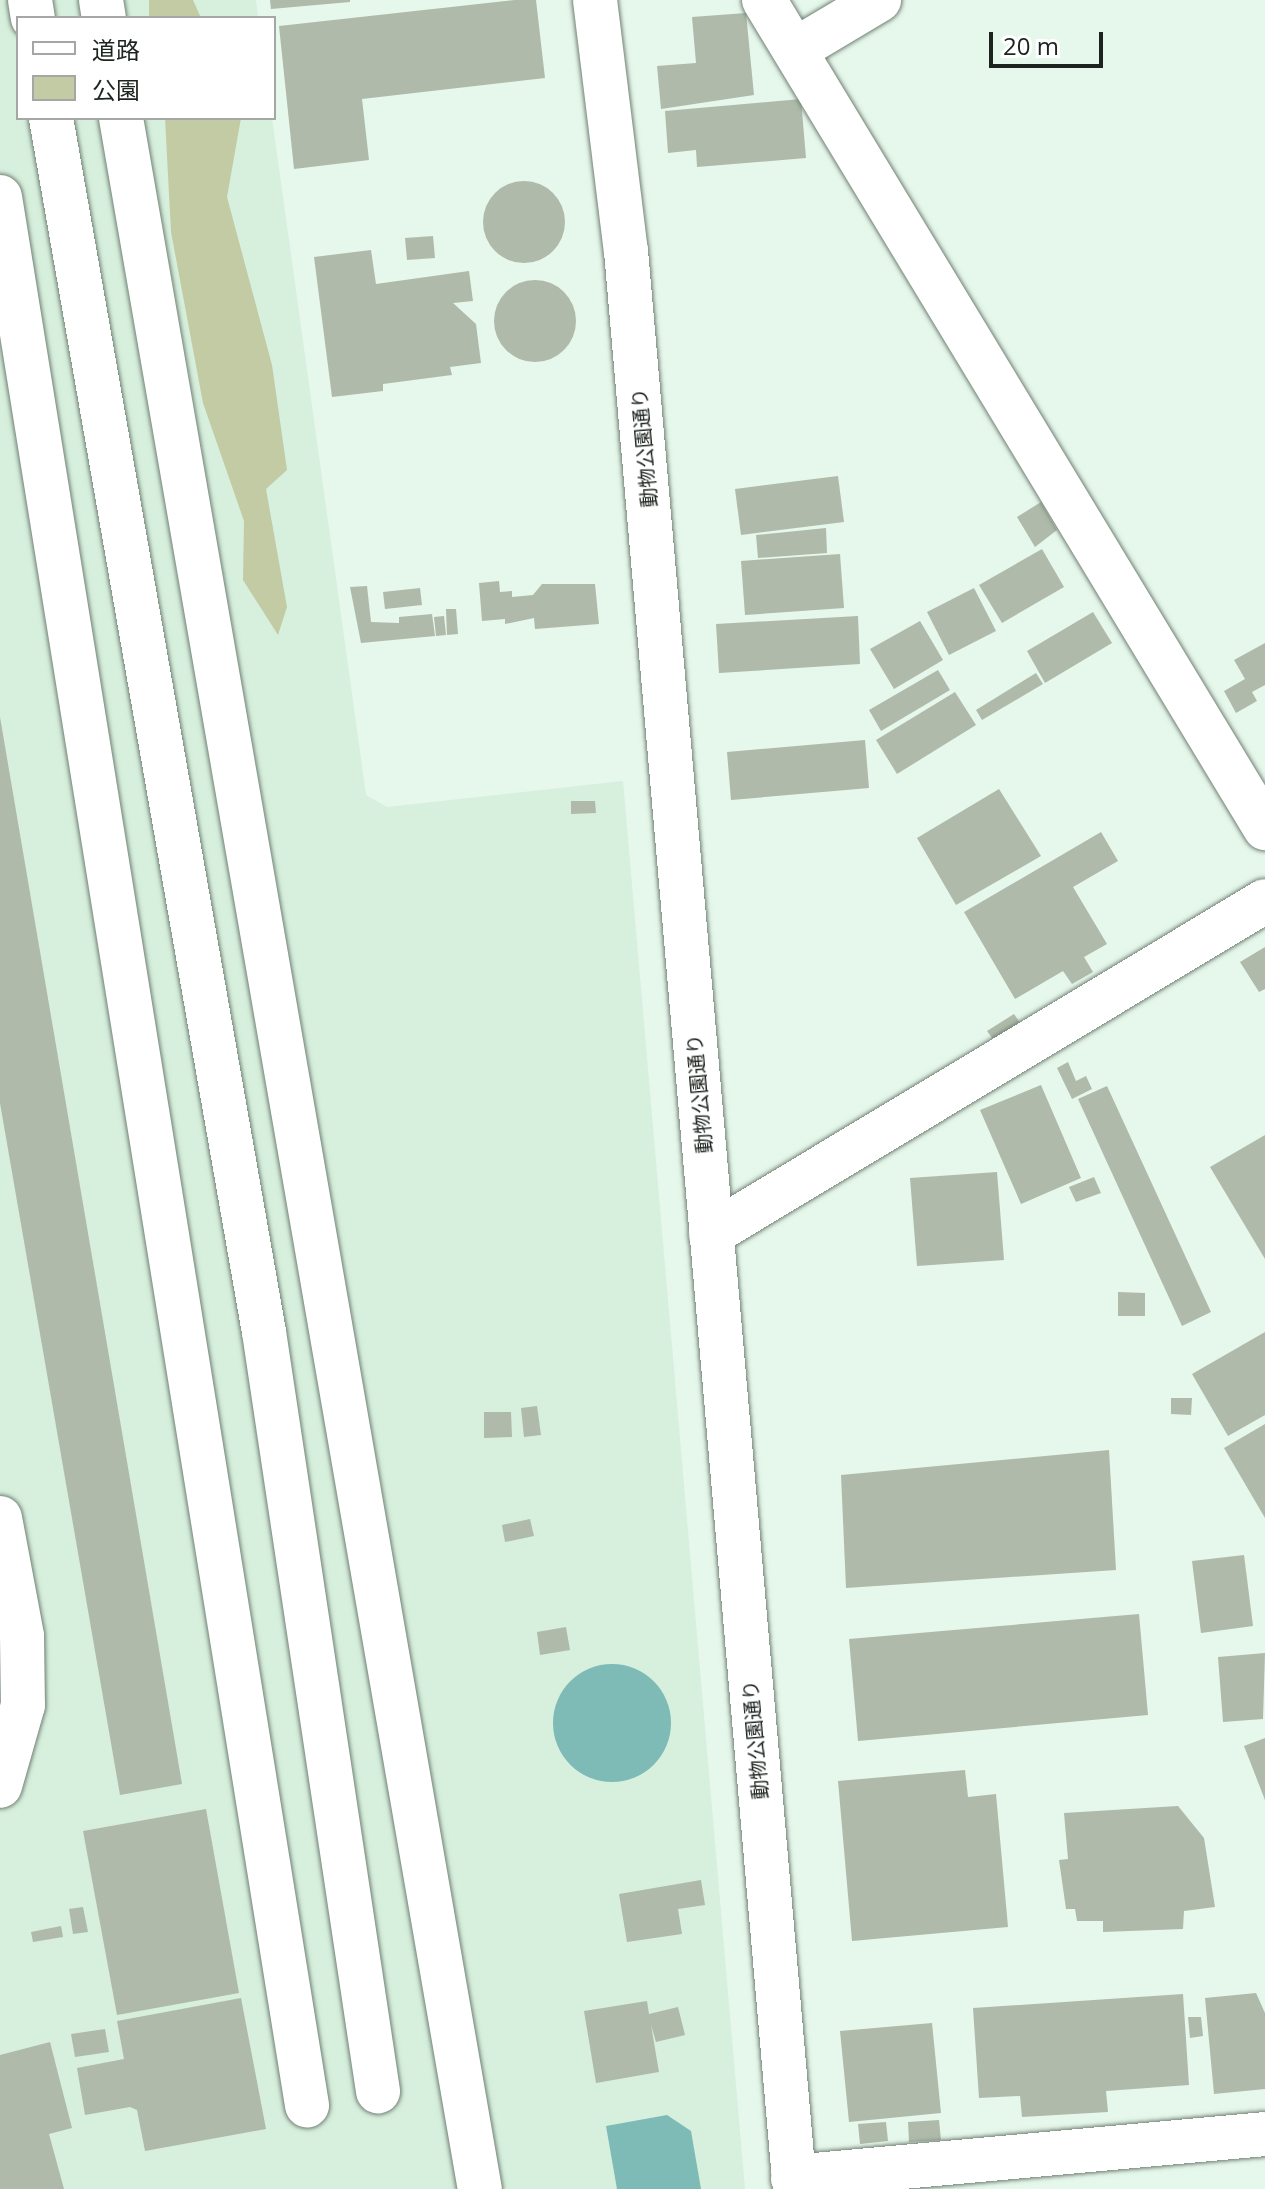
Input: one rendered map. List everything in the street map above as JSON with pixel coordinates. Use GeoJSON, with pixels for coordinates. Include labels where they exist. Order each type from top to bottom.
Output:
{"type":"FeatureCollection","features":[{"type":"Feature","properties":{"kind":"street","name":"動物公園通り"},"geometry":{"type":"LineString","coordinates":[[595,0],[626,251],[794,2183]]}},
{"type":"Feature","properties":{"kind":"street"},"geometry":{"type":"LineString","coordinates":[[764,0],[1265,828]]}},
{"type":"Feature","properties":{"kind":"street"},"geometry":{"type":"LineString","coordinates":[[795,50],[879,0]]}},
{"type":"Feature","properties":{"kind":"street"},"geometry":{"type":"LineString","coordinates":[[51,120],[264,1332],[378,2091]]}},
{"type":"Feature","properties":{"kind":"street"},"geometry":{"type":"LineString","coordinates":[[121,120],[480,2189]]}},
{"type":"Feature","properties":{"kind":"street"},"geometry":{"type":"LineString","coordinates":[[0,197],[307,2105]]}},
{"type":"Feature","properties":{"kind":"street"},"geometry":{"type":"LineString","coordinates":[[711,1234],[1265,901]]}},
{"type":"Feature","properties":{"kind":"street"},"geometry":{"type":"LineString","coordinates":[[0,1518],[22,1636],[23,1705],[0,1786]]}},
{"type":"Feature","properties":{"kind":"street"},"geometry":{"type":"LineString","coordinates":[[794,2183],[1265,2134]]}},
{"type":"Feature","properties":{"kind":"shaded area"},"geometry":{"type":"Polygon","coordinates":[[[0,0],[256,0],[258,16],[16,16],[16,120],[272,120],[366,795],[387,807],[623,781],[745,2189],[0,2189],[0,0]]]}},
{"type":"Feature","properties":{"kind":"green space"},"geometry":{"type":"Polygon","coordinates":[[[149,0],[193,0],[200,16],[149,16],[149,0]]]}},
{"type":"Feature","properties":{"kind":"green space"},"geometry":{"type":"Polygon","coordinates":[[[165,120],[241,120],[227,197],[272,365],[287,470],[266,489],[287,607],[278,635],[243,580],[244,521],[203,403],[171,232],[165,120]]]}},
{"type":"Feature","properties":{"kind":"water"},"geometry":{"type":"Polygon","coordinates":[[[612,1664],[635,1669],[654,1681],[666,1700],[671,1723],[666,1746],[654,1765],[635,1777],[612,1782],[589,1777],[570,1765],[558,1746],[553,1723],[558,1700],[570,1681],[589,1669],[612,1664]]]}},
{"type":"Feature","properties":{"kind":"water"},"geometry":{"type":"Polygon","coordinates":[[[667,2115],[691,2131],[701,2189],[617,2189],[606,2126],[667,2115]]]}},
{"type":"Feature","properties":{"kind":"building"},"geometry":{"type":"Polygon","coordinates":[[[270,0],[350,0],[350,2],[271,9],[270,0]]]}},
{"type":"Feature","properties":{"kind":"building"},"geometry":{"type":"Polygon","coordinates":[[[536,0],[545,78],[362,99],[369,160],[294,169],[279,26],[536,0]]]}},
{"type":"Feature","properties":{"kind":"building"},"geometry":{"type":"Polygon","coordinates":[[[746,13],[754,95],[661,109],[657,66],[696,63],[692,17],[746,13]]]}},
{"type":"Feature","properties":{"kind":"building"},"geometry":{"type":"Polygon","coordinates":[[[801,99],[806,158],[697,167],[696,150],[668,153],[665,111],[801,99]]]}},
{"type":"Feature","properties":{"kind":"building"},"geometry":{"type":"Polygon","coordinates":[[[524,181],[540,184],[553,193],[562,206],[565,222],[562,238],[553,251],[540,260],[524,263],[508,260],[495,251],[486,238],[483,222],[486,206],[495,193],[508,184],[524,181]]]}},
{"type":"Feature","properties":{"kind":"building"},"geometry":{"type":"Polygon","coordinates":[[[433,236],[435,258],[407,260],[405,238],[433,236]]]}},
{"type":"Feature","properties":{"kind":"building"},"geometry":{"type":"Polygon","coordinates":[[[371,250],[376,284],[469,271],[473,301],[453,303],[476,324],[481,363],[450,367],[452,375],[383,384],[383,391],[332,397],[314,257],[371,250]]]}},
{"type":"Feature","properties":{"kind":"building"},"geometry":{"type":"Polygon","coordinates":[[[535,280],[551,283],[564,292],[573,305],[576,321],[573,337],[564,350],[551,359],[535,362],[519,359],[506,350],[497,337],[494,321],[497,305],[506,292],[519,283],[535,280]]]}},
{"type":"Feature","properties":{"kind":"building"},"geometry":{"type":"Polygon","coordinates":[[[838,476],[844,522],[741,535],[735,489],[838,476]]]}},
{"type":"Feature","properties":{"kind":"building"},"geometry":{"type":"Polygon","coordinates":[[[1041,502],[1057,530],[1035,547],[1017,517],[1041,502]]]}},
{"type":"Feature","properties":{"kind":"building"},"geometry":{"type":"Polygon","coordinates":[[[826,528],[827,553],[758,558],[756,535],[826,528]]]}},
{"type":"Feature","properties":{"kind":"building"},"geometry":{"type":"Polygon","coordinates":[[[1042,549],[1064,587],[1002,623],[979,585],[1042,549]]]}},
{"type":"Feature","properties":{"kind":"building"},"geometry":{"type":"Polygon","coordinates":[[[840,554],[844,608],[745,615],[741,561],[840,554]]]}},
{"type":"Feature","properties":{"kind":"building"},"geometry":{"type":"Polygon","coordinates":[[[499,581],[500,592],[512,591],[512,597],[533,595],[542,584],[595,584],[599,624],[535,629],[534,618],[505,624],[505,619],[482,621],[479,583],[499,581]]]}},
{"type":"Feature","properties":{"kind":"building"},"geometry":{"type":"Polygon","coordinates":[[[367,586],[371,622],[399,623],[399,617],[432,614],[435,636],[361,643],[350,587],[367,586]]]}},
{"type":"Feature","properties":{"kind":"building"},"geometry":{"type":"Polygon","coordinates":[[[420,588],[422,605],[385,609],[383,592],[420,588]]]}},
{"type":"Feature","properties":{"kind":"building"},"geometry":{"type":"Polygon","coordinates":[[[974,588],[996,631],[949,655],[927,612],[974,588]]]}},
{"type":"Feature","properties":{"kind":"building"},"geometry":{"type":"Polygon","coordinates":[[[446,609],[456,609],[458,634],[447,635],[446,609]]]}},
{"type":"Feature","properties":{"kind":"building"},"geometry":{"type":"Polygon","coordinates":[[[1093,612],[1112,643],[1045,683],[1027,651],[1093,612]]]}},
{"type":"Feature","properties":{"kind":"building"},"geometry":{"type":"Polygon","coordinates":[[[444,616],[446,635],[436,636],[434,617],[444,616]]]}},
{"type":"Feature","properties":{"kind":"building"},"geometry":{"type":"Polygon","coordinates":[[[858,616],[860,664],[719,673],[716,624],[858,616]]]}},
{"type":"Feature","properties":{"kind":"building"},"geometry":{"type":"Polygon","coordinates":[[[920,621],[943,660],[894,689],[870,649],[920,621]]]}},
{"type":"Feature","properties":{"kind":"building"},"geometry":{"type":"Polygon","coordinates":[[[1265,643],[1265,685],[1252,692],[1257,701],[1236,713],[1224,691],[1245,679],[1234,660],[1265,643]]]}},
{"type":"Feature","properties":{"kind":"building"},"geometry":{"type":"Polygon","coordinates":[[[938,670],[950,690],[881,731],[869,710],[938,670]]]}},
{"type":"Feature","properties":{"kind":"building"},"geometry":{"type":"Polygon","coordinates":[[[1036,673],[1043,684],[982,720],[976,710],[1036,673]]]}},
{"type":"Feature","properties":{"kind":"building"},"geometry":{"type":"Polygon","coordinates":[[[955,692],[976,725],[897,774],[876,740],[955,692]]]}},
{"type":"Feature","properties":{"kind":"building"},"geometry":{"type":"Polygon","coordinates":[[[0,717],[182,1784],[120,1795],[0,1103],[0,717]]]}},
{"type":"Feature","properties":{"kind":"building"},"geometry":{"type":"Polygon","coordinates":[[[865,740],[869,788],[731,800],[727,752],[865,740]]]}},
{"type":"Feature","properties":{"kind":"building"},"geometry":{"type":"Polygon","coordinates":[[[999,789],[1041,856],[956,905],[917,838],[999,789]]]}},
{"type":"Feature","properties":{"kind":"building"},"geometry":{"type":"Polygon","coordinates":[[[571,801],[595,801],[596,813],[571,814],[571,801]]]}},
{"type":"Feature","properties":{"kind":"building"},"geometry":{"type":"Polygon","coordinates":[[[1101,832],[1118,861],[1073,887],[1107,944],[1084,957],[1093,972],[1072,984],[1063,971],[1015,999],[964,912],[1101,832]]]}},
{"type":"Feature","properties":{"kind":"building"},"geometry":{"type":"Polygon","coordinates":[[[1265,947],[1265,989],[1259,992],[1240,962],[1265,947]]]}},
{"type":"Feature","properties":{"kind":"building"},"geometry":{"type":"Polygon","coordinates":[[[1014,1014],[1021,1024],[995,1042],[987,1031],[1014,1014]]]}},
{"type":"Feature","properties":{"kind":"building"},"geometry":{"type":"Polygon","coordinates":[[[1068,1062],[1076,1081],[1086,1076],[1092,1089],[1072,1099],[1057,1068],[1068,1062]]]}},
{"type":"Feature","properties":{"kind":"building"},"geometry":{"type":"Polygon","coordinates":[[[1041,1085],[1081,1178],[1021,1204],[980,1110],[1041,1085]]]}},
{"type":"Feature","properties":{"kind":"building"},"geometry":{"type":"Polygon","coordinates":[[[1107,1086],[1211,1312],[1182,1326],[1078,1099],[1107,1086]]]}},
{"type":"Feature","properties":{"kind":"building"},"geometry":{"type":"Polygon","coordinates":[[[1265,1135],[1265,1259],[1210,1167],[1265,1135]]]}},
{"type":"Feature","properties":{"kind":"building"},"geometry":{"type":"Polygon","coordinates":[[[997,1172],[1004,1260],[917,1266],[910,1178],[997,1172]]]}},
{"type":"Feature","properties":{"kind":"building"},"geometry":{"type":"Polygon","coordinates":[[[1094,1177],[1101,1193],[1076,1202],[1069,1187],[1094,1177]]]}},
{"type":"Feature","properties":{"kind":"building"},"geometry":{"type":"Polygon","coordinates":[[[1118,1292],[1145,1293],[1145,1316],[1118,1316],[1118,1292]]]}},
{"type":"Feature","properties":{"kind":"building"},"geometry":{"type":"Polygon","coordinates":[[[1265,1332],[1265,1415],[1228,1436],[1192,1374],[1265,1332]]]}},
{"type":"Feature","properties":{"kind":"building"},"geometry":{"type":"Polygon","coordinates":[[[1171,1398],[1192,1398],[1191,1415],[1171,1414],[1171,1398]]]}},
{"type":"Feature","properties":{"kind":"building"},"geometry":{"type":"Polygon","coordinates":[[[537,1406],[541,1435],[524,1437],[521,1408],[537,1406]]]}},
{"type":"Feature","properties":{"kind":"building"},"geometry":{"type":"Polygon","coordinates":[[[484,1412],[511,1412],[512,1437],[484,1438],[484,1412]]]}},
{"type":"Feature","properties":{"kind":"building"},"geometry":{"type":"Polygon","coordinates":[[[1265,1424],[1265,1518],[1224,1448],[1265,1424]]]}},
{"type":"Feature","properties":{"kind":"building"},"geometry":{"type":"Polygon","coordinates":[[[1109,1450],[1116,1570],[846,1588],[841,1475],[1109,1450]]]}},
{"type":"Feature","properties":{"kind":"building"},"geometry":{"type":"Polygon","coordinates":[[[530,1519],[534,1536],[505,1542],[502,1525],[530,1519]]]}},
{"type":"Feature","properties":{"kind":"building"},"geometry":{"type":"Polygon","coordinates":[[[1244,1555],[1253,1626],[1201,1633],[1192,1561],[1244,1555]]]}},
{"type":"Feature","properties":{"kind":"building"},"geometry":{"type":"Polygon","coordinates":[[[1139,1614],[1148,1715],[858,1741],[849,1639],[1139,1614]]]}},
{"type":"Feature","properties":{"kind":"building"},"geometry":{"type":"Polygon","coordinates":[[[566,1627],[570,1650],[540,1655],[537,1632],[566,1627]]]}},
{"type":"Feature","properties":{"kind":"building"},"geometry":{"type":"Polygon","coordinates":[[[1265,1653],[1263,1719],[1223,1722],[1218,1657],[1265,1653]]]}},
{"type":"Feature","properties":{"kind":"building"},"geometry":{"type":"Polygon","coordinates":[[[1265,1738],[1265,1800],[1244,1746],[1265,1738]]]}},
{"type":"Feature","properties":{"kind":"building"},"geometry":{"type":"Polygon","coordinates":[[[965,1770],[968,1797],[996,1794],[1008,1927],[852,1941],[838,1781],[965,1770]]]}},
{"type":"Feature","properties":{"kind":"building"},"geometry":{"type":"Polygon","coordinates":[[[1178,1806],[1204,1838],[1215,1907],[1184,1911],[1183,1929],[1103,1932],[1103,1921],[1077,1921],[1075,1909],[1066,1909],[1059,1860],[1068,1859],[1064,1813],[1178,1806]]]}},
{"type":"Feature","properties":{"kind":"building"},"geometry":{"type":"Polygon","coordinates":[[[206,1809],[239,1993],[117,2015],[83,1831],[206,1809]]]}},
{"type":"Feature","properties":{"kind":"building"},"geometry":{"type":"Polygon","coordinates":[[[701,1880],[705,1905],[678,1909],[682,1934],[627,1942],[619,1894],[701,1880]]]}},
{"type":"Feature","properties":{"kind":"building"},"geometry":{"type":"Polygon","coordinates":[[[83,1907],[88,1932],[73,1934],[69,1909],[83,1907]]]}},
{"type":"Feature","properties":{"kind":"building"},"geometry":{"type":"Polygon","coordinates":[[[61,1926],[63,1937],[33,1942],[31,1932],[61,1926]]]}},
{"type":"Feature","properties":{"kind":"building"},"geometry":{"type":"Polygon","coordinates":[[[1256,1993],[1265,2013],[1265,2089],[1214,2094],[1205,1998],[1256,1993]]]}},
{"type":"Feature","properties":{"kind":"building"},"geometry":{"type":"Polygon","coordinates":[[[1183,1994],[1189,2085],[1106,2091],[1108,2112],[1022,2117],[1020,2096],[979,2098],[973,2008],[1183,1994]]]}},
{"type":"Feature","properties":{"kind":"building"},"geometry":{"type":"Polygon","coordinates":[[[241,1998],[266,2129],[145,2151],[137,2110],[130,2107],[85,2115],[77,2068],[124,2059],[117,2021],[241,1998]]]}},
{"type":"Feature","properties":{"kind":"building"},"geometry":{"type":"Polygon","coordinates":[[[647,2001],[649,2014],[678,2007],[685,2035],[656,2042],[651,2025],[659,2072],[596,2083],[584,2011],[647,2001]]]}},
{"type":"Feature","properties":{"kind":"building"},"geometry":{"type":"Polygon","coordinates":[[[1188,2017],[1201,2017],[1203,2036],[1190,2038],[1188,2017]]]}},
{"type":"Feature","properties":{"kind":"building"},"geometry":{"type":"Polygon","coordinates":[[[932,2023],[941,2113],[849,2122],[840,2031],[932,2023]]]}},
{"type":"Feature","properties":{"kind":"building"},"geometry":{"type":"Polygon","coordinates":[[[105,2029],[109,2052],[75,2057],[71,2034],[105,2029]]]}},
{"type":"Feature","properties":{"kind":"building"},"geometry":{"type":"Polygon","coordinates":[[[50,2042],[72,2128],[49,2134],[64,2189],[0,2189],[0,2055],[50,2042]]]}},
{"type":"Feature","properties":{"kind":"building"},"geometry":{"type":"Polygon","coordinates":[[[939,2120],[941,2140],[909,2142],[908,2122],[939,2120]]]}},
{"type":"Feature","properties":{"kind":"building"},"geometry":{"type":"Polygon","coordinates":[[[886,2122],[888,2141],[860,2144],[858,2124],[886,2122]]]}}]}
